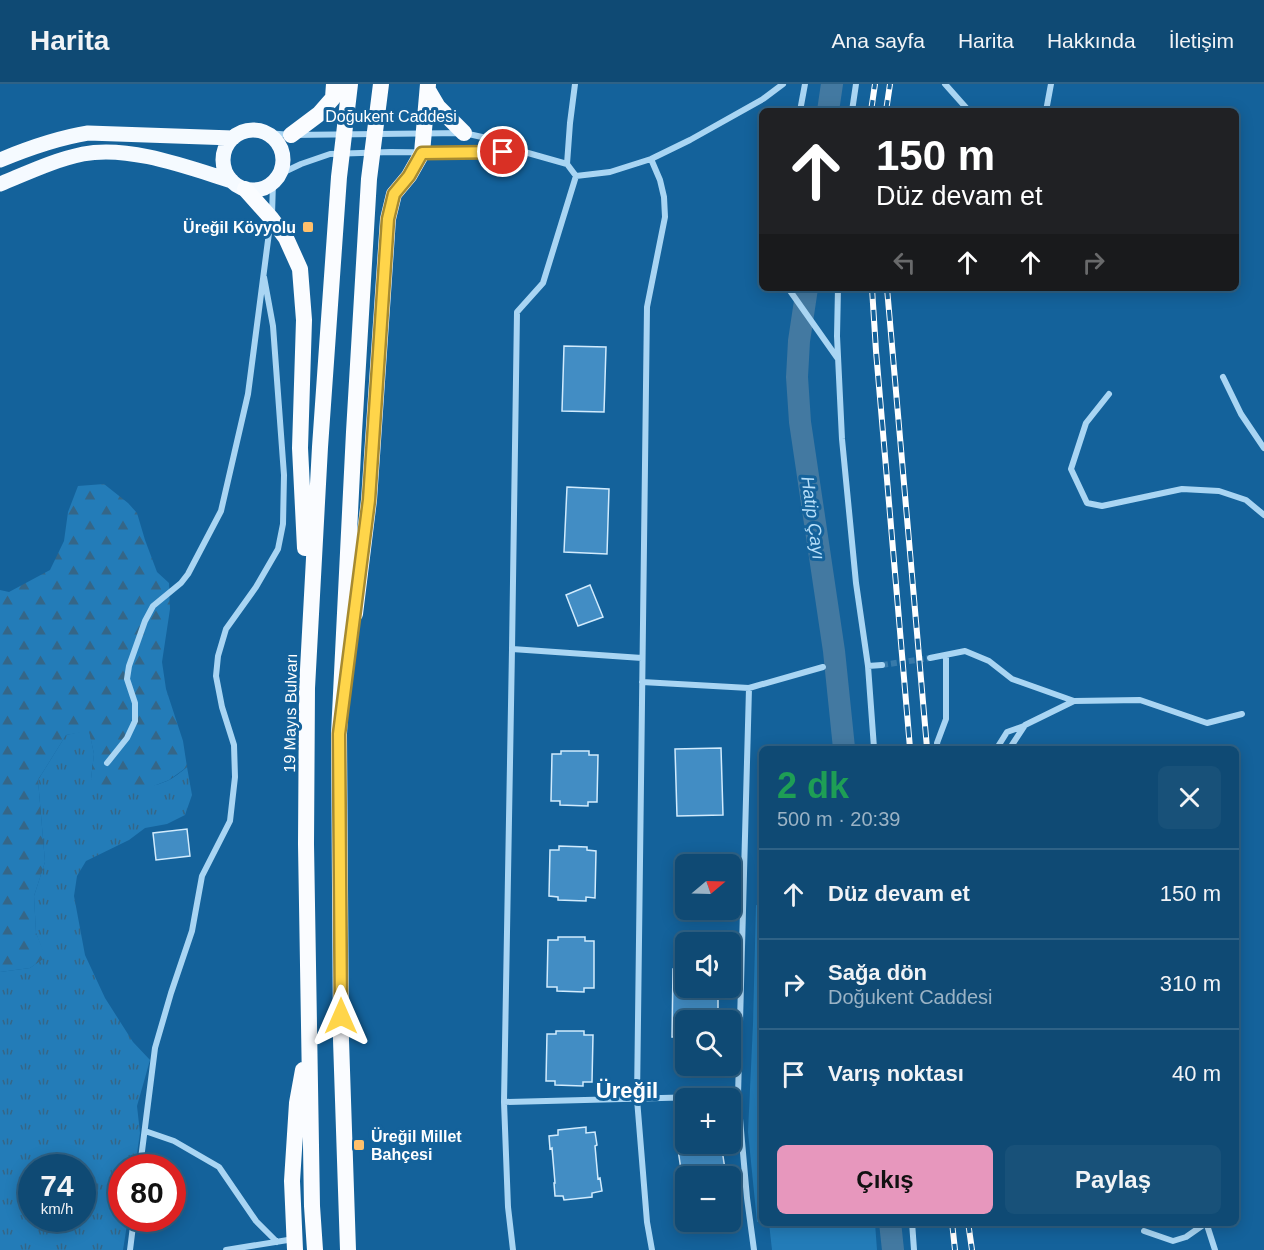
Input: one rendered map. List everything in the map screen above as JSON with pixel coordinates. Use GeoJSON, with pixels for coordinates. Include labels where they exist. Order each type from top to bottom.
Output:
{"type":"FeatureCollection","features":[{"type":"Feature","properties":{"kind":"highway"},"geometry":{"type":"LineString","coordinates":[[291,135],[319,114],[333,98],[334,84]]}},
{"type":"Feature","properties":{"kind":"highway","name":"19 Mayıs Bulvarı"},"geometry":{"type":"LineString","coordinates":[[315,1250],[312,1206],[306,844],[307,688],[320,447],[339,177],[350,84]]}},
{"type":"Feature","properties":{"kind":"highway"},"geometry":{"type":"LineString","coordinates":[[348,1250],[341,1040],[339,734],[369,179],[381,84]]}},
{"type":"Feature","properties":{"kind":"highway"},"geometry":{"type":"LineString","coordinates":[[339,734],[369,500],[388,219],[394,194],[409,176],[422,153],[428,87]]}},
{"type":"Feature","properties":{"kind":"highway"},"geometry":{"type":"LineString","coordinates":[[428,87],[438,107],[464,133]]}},
{"type":"Feature","properties":{"kind":"highway"},"geometry":{"type":"LineString","coordinates":[[238,185],[271,218],[286,238],[300,269],[304,320],[300,448],[305,544],[307,688]]}},
{"type":"Feature","properties":{"kind":"highway"},"geometry":{"type":"LineString","coordinates":[[295,1245],[292,1181],[297,1103],[309,1031]]}},
{"type":"Feature","properties":{"kind":"main road"},"geometry":{"type":"LineString","coordinates":[[0,184],[62,159],[108,152],[135,154],[176,164],[238,185],[255,190],[265,188],[277,178],[283,165],[280,147],[267,133],[251,130],[243,132],[233,138],[227,146],[224,155],[226,173],[238,185]]}},
{"type":"Feature","properties":{"kind":"main road"},"geometry":{"type":"LineString","coordinates":[[0,160],[45,142],[88,133],[233,138]]}},
{"type":"Feature","properties":{"kind":"street"},"geometry":{"type":"LineString","coordinates":[[567,164],[575,84]]}},
{"type":"Feature","properties":{"kind":"street"},"geometry":{"type":"LineString","coordinates":[[576,176],[610,172],[651,159],[763,99],[783,84]]}},
{"type":"Feature","properties":{"kind":"street"},"geometry":{"type":"LineString","coordinates":[[801,108],[805,84]]}},
{"type":"Feature","properties":{"kind":"street"},"geometry":{"type":"LineString","coordinates":[[852,108],[856,84]]}},
{"type":"Feature","properties":{"kind":"street"},"geometry":{"type":"LineString","coordinates":[[945,84],[966,108]]}},
{"type":"Feature","properties":{"kind":"street"},"geometry":{"type":"LineString","coordinates":[[1047,108],[1051,84]]}},
{"type":"Feature","properties":{"kind":"street","name":"Doğukent Caddesi"},"geometry":{"type":"LineString","coordinates":[[267,133],[291,135],[464,133],[491,139],[521,151]]}},
{"type":"Feature","properties":{"kind":"street"},"geometry":{"type":"LineString","coordinates":[[107,763],[127,738],[135,721],[135,703],[127,679],[129,666],[145,621],[153,606],[181,583],[188,574],[221,511],[248,394],[277,178],[301,164],[330,154],[521,151],[567,164],[576,176]]}},
{"type":"Feature","properties":{"kind":"street"},"geometry":{"type":"LineString","coordinates":[[651,159],[660,180],[665,217],[647,307],[637,1099],[647,1222],[652,1250]]}},
{"type":"Feature","properties":{"kind":"street"},"geometry":{"type":"LineString","coordinates":[[513,1250],[508,1207],[504,1102],[517,312],[543,283],[576,176]]}},
{"type":"Feature","properties":{"kind":"street"},"geometry":{"type":"LineString","coordinates":[[142,1154],[155,1048],[192,931],[202,876],[230,821],[235,777],[234,745],[222,707],[216,676],[218,656],[226,628],[256,587],[278,549],[283,524],[284,475],[273,326],[264,277]]}},
{"type":"Feature","properties":{"kind":"street"},"geometry":{"type":"LineString","coordinates":[[790,291],[838,360]]}},
{"type":"Feature","properties":{"kind":"street"},"geometry":{"type":"LineString","coordinates":[[838,291],[838,360],[842,439],[854,572],[868,666],[874,746]]}},
{"type":"Feature","properties":{"kind":"street"},"geometry":{"type":"LineString","coordinates":[[1223,377],[1240,414],[1264,448]]}},
{"type":"Feature","properties":{"kind":"street"},"geometry":{"type":"LineString","coordinates":[[1109,394],[1086,423],[1071,469],[1087,503],[1102,506],[1182,489],[1219,491],[1246,500],[1264,515]]}},
{"type":"Feature","properties":{"kind":"street"},"geometry":{"type":"LineString","coordinates":[[512,649],[642,658]]}},
{"type":"Feature","properties":{"kind":"street"},"geometry":{"type":"LineString","coordinates":[[930,658],[965,651],[989,661],[1012,679],[1074,701],[1140,700],[1208,723],[1242,714]]}},
{"type":"Feature","properties":{"kind":"street"},"geometry":{"type":"LineString","coordinates":[[938,746],[946,719],[946,655]]}},
{"type":"Feature","properties":{"kind":"street"},"geometry":{"type":"LineString","coordinates":[[868,666],[882,664]]}},
{"type":"Feature","properties":{"kind":"street"},"geometry":{"type":"LineString","coordinates":[[642,682],[750,688],[823,667]]}},
{"type":"Feature","properties":{"kind":"street"},"geometry":{"type":"LineString","coordinates":[[738,1088],[750,688]]}},
{"type":"Feature","properties":{"kind":"street"},"geometry":{"type":"LineString","coordinates":[[998,746],[1007,732],[1074,701]]}},
{"type":"Feature","properties":{"kind":"street"},"geometry":{"type":"LineString","coordinates":[[1011,746],[1025,725]]}},
{"type":"Feature","properties":{"kind":"street"},"geometry":{"type":"LineString","coordinates":[[504,1102],[675,1098]]}},
{"type":"Feature","properties":{"kind":"street"},"geometry":{"type":"LineString","coordinates":[[741,1130],[754,1250]]}},
{"type":"Feature","properties":{"kind":"street"},"geometry":{"type":"LineString","coordinates":[[145,1131],[174,1141],[219,1167],[256,1221],[277,1242]]}},
{"type":"Feature","properties":{"kind":"street"},"geometry":{"type":"LineString","coordinates":[[912,1226],[914,1250]]}},
{"type":"Feature","properties":{"kind":"street"},"geometry":{"type":"LineString","coordinates":[[1144,1231],[1173,1241],[1186,1237],[1202,1226]]}},
{"type":"Feature","properties":{"kind":"street"},"geometry":{"type":"LineString","coordinates":[[1207,1226],[1215,1250]]}},
{"type":"Feature","properties":{"kind":"street"},"geometry":{"type":"LineString","coordinates":[[130,1250],[132,1232]]}},
{"type":"Feature","properties":{"kind":"street"},"geometry":{"type":"LineString","coordinates":[[226,1250],[277,1242],[295,1245]]}},
{"type":"Feature","properties":{"kind":"green space"},"geometry":{"type":"Polygon","coordinates":[[[104,484],[137,513],[157,572],[169,583],[170,609],[162,662],[166,689],[183,741],[187,767],[169,780],[151,787],[105,792],[91,779],[94,754],[89,731],[66,735],[38,780],[45,862],[34,896],[36,933],[46,957],[30,968],[0,972],[0,590],[9,592],[50,570],[64,541],[68,512],[78,486],[104,484]]]}},
{"type":"Feature","properties":{"kind":"green space"},"geometry":{"type":"Polygon","coordinates":[[[89,730],[94,754],[91,779],[129,787],[147,787],[170,780],[187,767],[192,795],[185,815],[167,824],[145,828],[129,840],[86,861],[77,876],[74,896],[85,955],[105,998],[133,1042],[150,1060],[137,1106],[140,1133],[137,1154],[108,1154],[108,1232],[126,1232],[123,1250],[0,1250],[0,972],[30,968],[45,957],[36,933],[34,896],[45,862],[38,780],[66,735],[89,730]]]}},
{"type":"Feature","properties":{"kind":"green space"},"geometry":{"type":"Polygon","coordinates":[[[756,905],[759,906],[759,1221],[757,1222],[748,1132],[756,905]]]}},
{"type":"Feature","properties":{"kind":"green space"},"geometry":{"type":"Polygon","coordinates":[[[769,1226],[875,1226],[877,1250],[772,1250],[769,1226]]]}},
{"type":"Feature","properties":{"kind":"building"},"geometry":{"type":"Polygon","coordinates":[[[564,346],[606,347],[604,412],[562,411],[564,346]]]}},
{"type":"Feature","properties":{"kind":"building"},"geometry":{"type":"Polygon","coordinates":[[[567,487],[609,489],[607,554],[564,552],[567,487]]]}},
{"type":"Feature","properties":{"kind":"building"},"geometry":{"type":"Polygon","coordinates":[[[590,585],[603,617],[578,626],[566,595],[590,585]]]}},
{"type":"Feature","properties":{"kind":"building"},"geometry":{"type":"Polygon","coordinates":[[[721,748],[723,815],[677,816],[675,749],[721,748]]]}},
{"type":"Feature","properties":{"kind":"building"},"geometry":{"type":"Polygon","coordinates":[[[561,751],[589,751],[589,755],[598,755],[597,802],[588,802],[588,806],[560,805],[560,801],[551,801],[552,754],[561,754],[561,751]]]}},
{"type":"Feature","properties":{"kind":"building"},"geometry":{"type":"Polygon","coordinates":[[[187,829],[190,856],[156,860],[153,833],[187,829]]]}},
{"type":"Feature","properties":{"kind":"building"},"geometry":{"type":"Polygon","coordinates":[[[559,846],[587,847],[587,850],[596,851],[595,898],[586,897],[586,901],[558,900],[558,897],[549,896],[550,850],[559,850],[559,846]]]}},
{"type":"Feature","properties":{"kind":"building"},"geometry":{"type":"Polygon","coordinates":[[[558,937],[585,937],[585,941],[594,941],[594,988],[584,988],[584,992],[557,991],[557,987],[547,987],[548,940],[558,940],[558,937]]]}},
{"type":"Feature","properties":{"kind":"building"},"geometry":{"type":"Polygon","coordinates":[[[673,969],[675,969],[675,998],[718,998],[718,1010],[675,1010],[675,1037],[672,1037],[673,969]]]}},
{"type":"Feature","properties":{"kind":"building"},"geometry":{"type":"Polygon","coordinates":[[[556,1031],[584,1031],[584,1035],[593,1035],[592,1082],[583,1082],[583,1086],[555,1085],[555,1081],[546,1081],[547,1034],[556,1034],[556,1031]]]}},
{"type":"Feature","properties":{"kind":"building"},"geometry":{"type":"Polygon","coordinates":[[[586,1127],[586,1133],[595,1132],[598,1179],[600,1178],[602,1191],[592,1193],[592,1197],[564,1200],[563,1196],[555,1196],[549,1136],[558,1135],[558,1130],[586,1127]]]}},
{"type":"Feature","properties":{"kind":"building"},"geometry":{"type":"Polygon","coordinates":[[[679,1154],[723,1154],[724,1166],[680,1166],[679,1154]]]}},
{"type":"Feature","properties":{"kind":"waterway","name":"Hatip Çayı"},"geometry":{"type":"LineString","coordinates":[[828,108],[832,84]]}},
{"type":"Feature","properties":{"kind":"waterway","name":"Hatip Çayı"},"geometry":{"type":"LineString","coordinates":[[807,291],[799,341],[797,377],[800,422],[834,651],[844,746]]}},
{"type":"Feature","properties":{"kind":"waterway","name":"Hatip Çayı"},"geometry":{"type":"LineString","coordinates":[[890,1226],[893,1250]]}},
{"type":"Feature","properties":{"kind":"tunnel"},"geometry":{"type":"LineString","coordinates":[[882,665],[930,658]]}},
{"type":"Feature","properties":{"kind":"railway"},"geometry":{"type":"LineString","coordinates":[[871,108],[875,84]]}},
{"type":"Feature","properties":{"kind":"railway"},"geometry":{"type":"LineString","coordinates":[[886,108],[890,84]]}},
{"type":"Feature","properties":{"kind":"railway"},"geometry":{"type":"LineString","coordinates":[[872,291],[910,746]]}},
{"type":"Feature","properties":{"kind":"railway"},"geometry":{"type":"LineString","coordinates":[[887,291],[927,746]]}},
{"type":"Feature","properties":{"kind":"railway"},"geometry":{"type":"LineString","coordinates":[[952,1226],[955,1250]]}},
{"type":"Feature","properties":{"kind":"railway"},"geometry":{"type":"LineString","coordinates":[[969,1226],[972,1250]]}},
{"type":"Feature","properties":{"kind":"place","name":"Üreğil Köyyolu"},"geometry":{"type":"Point","coordinates":[308,227]}},
{"type":"Feature","properties":{"kind":"place","name":"Üreğil Millet Bahçesi"},"geometry":{"type":"Point","coordinates":[359,1145]}},
{"type":"Feature","properties":{"kind":"district","name":"Üreğil"},"geometry":{"type":"Point","coordinates":[627,1090]}},
{"type":"Feature","properties":{"kind":"route"},"geometry":{"type":"LineString","coordinates":[[341,1016],[339,734],[369,500],[388,219],[394,194],[409,176],[422,153],[503,152]]}}]}
